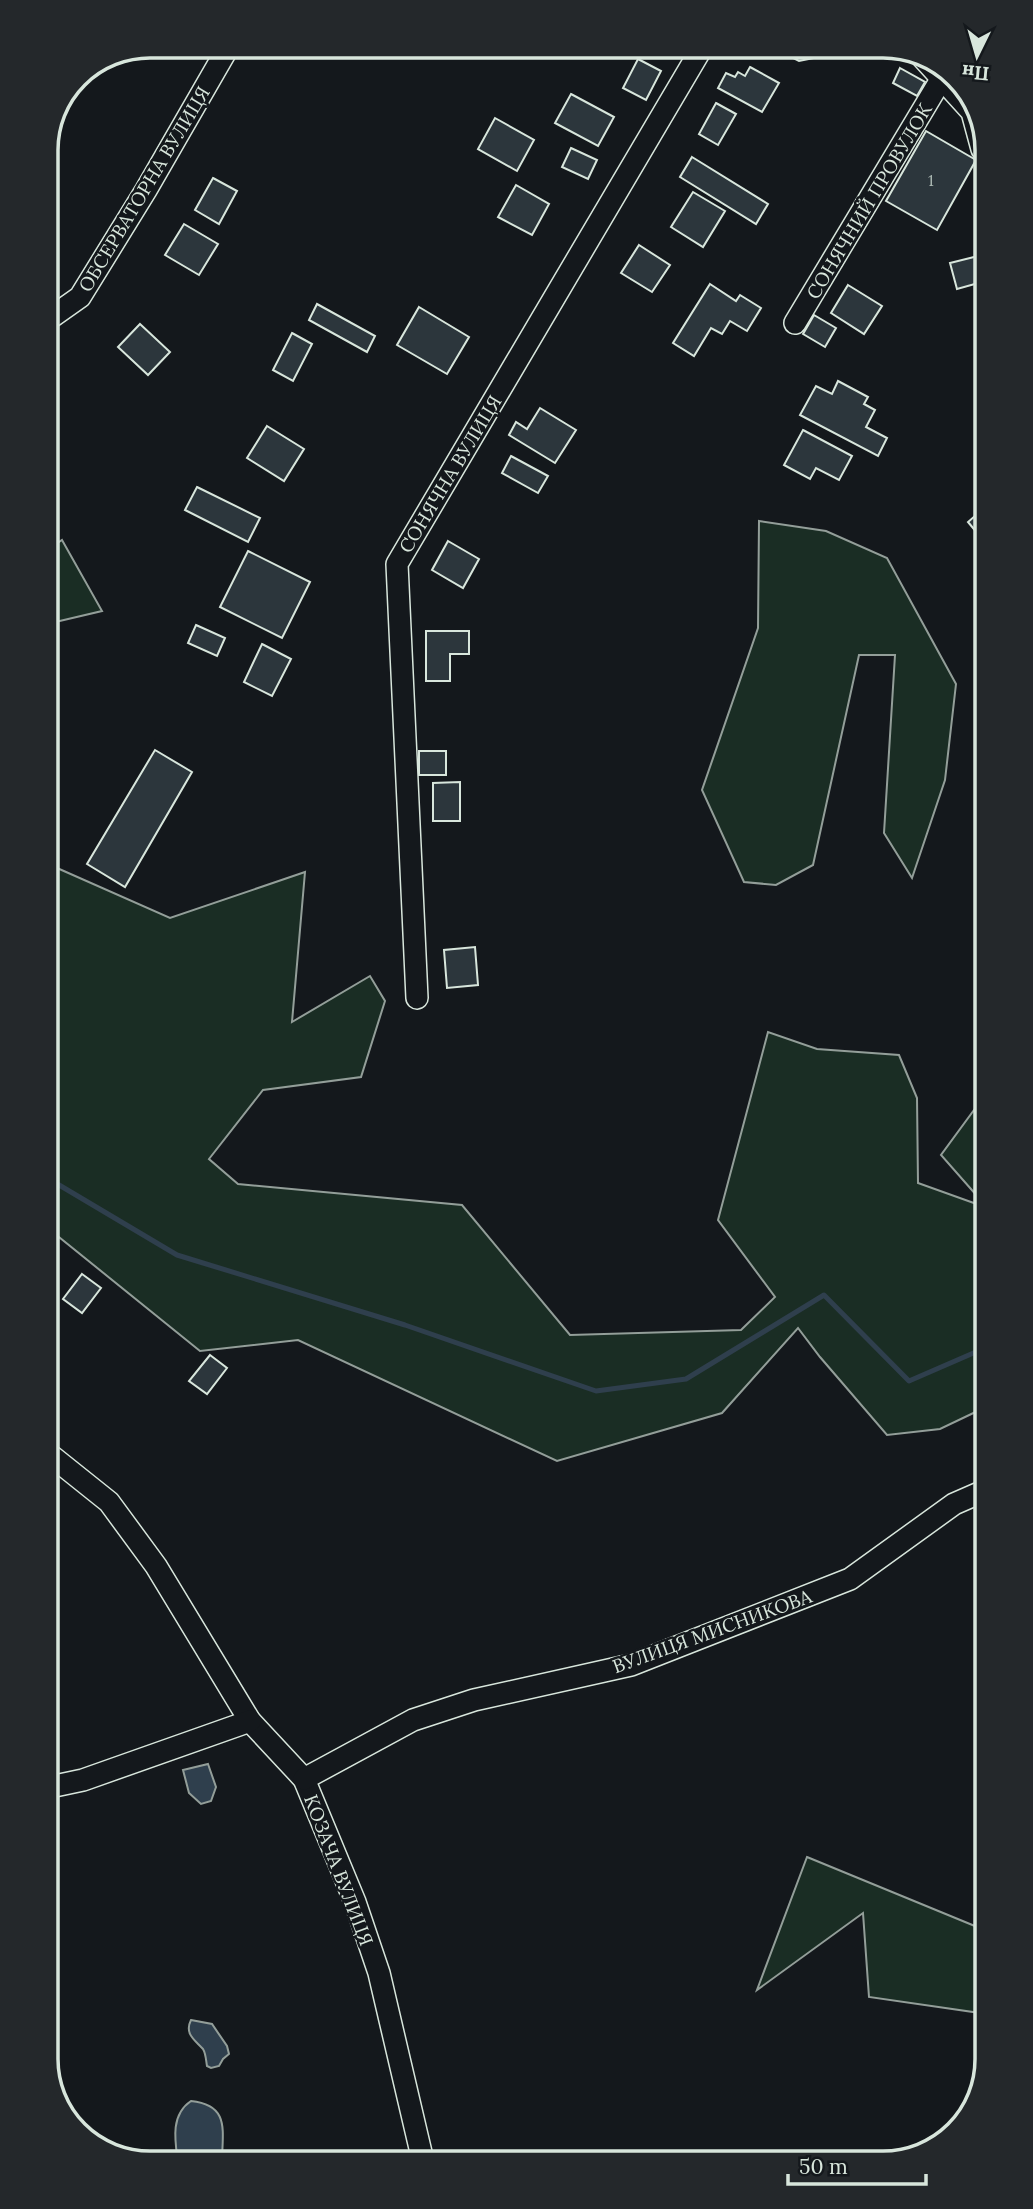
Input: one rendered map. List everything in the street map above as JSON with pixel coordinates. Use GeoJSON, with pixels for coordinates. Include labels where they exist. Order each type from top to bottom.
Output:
{"type":"FeatureCollection","features":[{"type":"Feature","properties":{"kind":"street","name":"ОБСЕРВАТОРНА ВУЛИЦЯ"},"geometry":{"type":"LineString","coordinates":[[58,313],[80,297],[222,58]]}},
{"type":"Feature","properties":{"kind":"street","name":"СОНЯЧНА ВУЛИЦЯ"},"geometry":{"type":"LineString","coordinates":[[417,998],[397,564],[696,58]]}},
{"type":"Feature","properties":{"kind":"street","name":"СОНЯЧНИЙ ПРОВУЛОК"},"geometry":{"type":"LineString","coordinates":[[795,323],[941,79]]}},
{"type":"Feature","properties":{"kind":"street","name":"КОЗАЧА ВУЛИЦЯ"},"geometry":{"type":"LineString","coordinates":[[58,1461],[109,1502],[156,1566],[250,1721],[304,1779],[355,1902],[379,1973],[421,2151]]}},
{"type":"Feature","properties":{"kind":"street","name":"ВУЛИЦЯ МИСНИКОВА"},"geometry":{"type":"LineString","coordinates":[[304,1779],[413,1720],[474,1700],[631,1665],[850,1579],[954,1504],[975,1495]]}},
{"type":"Feature","properties":{"kind":"street"},"geometry":{"type":"LineString","coordinates":[[58,1785],[83,1780],[250,1721]]}},
{"type":"Feature","properties":{"kind":"green space"},"geometry":{"type":"Polygon","coordinates":[[[759,521],[826,531],[887,558],[956,684],[945,780],[912,878],[884,833],[895,655],[859,655],[813,865],[776,885],[744,882],[702,790],[758,628],[759,521]]]}},
{"type":"Feature","properties":{"kind":"green space"},"geometry":{"type":"Polygon","coordinates":[[[62,540],[102,611],[58,621],[58,543],[62,540]]]}},
{"type":"Feature","properties":{"kind":"green space"},"geometry":{"type":"Polygon","coordinates":[[[58,868],[170,918],[305,872],[292,1022],[370,976],[385,1001],[361,1077],[263,1090],[209,1159],[238,1184],[462,1205],[570,1335],[741,1330],[775,1297],[718,1220],[768,1032],[817,1049],[899,1055],[917,1098],[918,1183],[975,1203],[975,1412],[940,1429],[887,1435],[798,1328],[722,1413],[557,1461],[298,1340],[200,1351],[58,1236],[58,868]]]}},
{"type":"Feature","properties":{"kind":"green space"},"geometry":{"type":"Polygon","coordinates":[[[975,1109],[975,1194],[941,1155],[975,1109]]]}},
{"type":"Feature","properties":{"kind":"green space"},"geometry":{"type":"Polygon","coordinates":[[[807,1857],[975,1926],[975,2012],[869,1997],[863,1913],[757,1990],[807,1857]]]}},
{"type":"Feature","properties":{"kind":"water"},"geometry":{"type":"Polygon","coordinates":[[[208,1764],[216,1787],[211,1801],[201,1804],[189,1793],[183,1770],[208,1764]]]}},
{"type":"Feature","properties":{"kind":"water"},"geometry":{"type":"Polygon","coordinates":[[[191,2020],[212,2024],[227,2046],[229,2054],[219,2066],[207,2066],[203,2049],[190,2033],[191,2020]]]}},
{"type":"Feature","properties":{"kind":"water"},"geometry":{"type":"Polygon","coordinates":[[[191,2101],[213,2108],[222,2122],[222,2151],[177,2151],[177,2121],[184,2107],[191,2101]]]}},
{"type":"Feature","properties":{"kind":"building"},"geometry":{"type":"Polygon","coordinates":[[[793,58],[814,58],[799,61],[793,58]]]}},
{"type":"Feature","properties":{"kind":"building"},"geometry":{"type":"Polygon","coordinates":[[[638,59],[661,71],[646,100],[623,88],[638,59]]]}},
{"type":"Feature","properties":{"kind":"building"},"geometry":{"type":"Polygon","coordinates":[[[750,67],[779,83],[762,112],[718,88],[726,73],[735,77],[738,72],[745,76],[750,67]]]}},
{"type":"Feature","properties":{"kind":"building"},"geometry":{"type":"Polygon","coordinates":[[[900,68],[925,82],[917,96],[893,83],[900,68]]]}},
{"type":"Feature","properties":{"kind":"building"},"geometry":{"type":"Polygon","coordinates":[[[571,94],[614,117],[598,146],[555,123],[571,94]]]}},
{"type":"Feature","properties":{"kind":"building"},"geometry":{"type":"Polygon","coordinates":[[[716,103],[736,114],[718,145],[699,134],[716,103]]]}},
{"type":"Feature","properties":{"kind":"building"},"geometry":{"type":"Polygon","coordinates":[[[495,118],[534,140],[517,171],[478,149],[495,118]]]}},
{"type":"Feature","properties":{"kind":"building"},"geometry":{"type":"Polygon","coordinates":[[[926,131],[975,159],[937,230],[886,201],[926,131]]]}},
{"type":"Feature","properties":{"kind":"building"},"geometry":{"type":"Polygon","coordinates":[[[571,148],[597,160],[588,179],[562,167],[571,148]]]}},
{"type":"Feature","properties":{"kind":"building"},"geometry":{"type":"Polygon","coordinates":[[[692,157],[768,204],[756,224],[680,177],[692,157]]]}},
{"type":"Feature","properties":{"kind":"building"},"geometry":{"type":"Polygon","coordinates":[[[213,178],[237,191],[219,224],[195,210],[213,178]]]}},
{"type":"Feature","properties":{"kind":"building"},"geometry":{"type":"Polygon","coordinates":[[[516,185],[549,204],[532,235],[498,217],[516,185]]]}},
{"type":"Feature","properties":{"kind":"building"},"geometry":{"type":"Polygon","coordinates":[[[693,192],[725,211],[703,247],[671,227],[693,192]]]}},
{"type":"Feature","properties":{"kind":"building"},"geometry":{"type":"Polygon","coordinates":[[[184,224],[218,244],[199,275],[165,255],[184,224]]]}},
{"type":"Feature","properties":{"kind":"building"},"geometry":{"type":"Polygon","coordinates":[[[639,245],[670,265],[652,292],[621,273],[639,245]]]}},
{"type":"Feature","properties":{"kind":"building"},"geometry":{"type":"Polygon","coordinates":[[[975,257],[975,284],[957,289],[950,263],[975,257]]]}},
{"type":"Feature","properties":{"kind":"building"},"geometry":{"type":"Polygon","coordinates":[[[710,284],[736,301],[740,295],[761,308],[747,331],[730,321],[722,334],[711,328],[694,356],[673,343],[710,284]]]}},
{"type":"Feature","properties":{"kind":"building"},"geometry":{"type":"Polygon","coordinates":[[[848,285],[882,306],[864,334],[831,313],[848,285]]]}},
{"type":"Feature","properties":{"kind":"building"},"geometry":{"type":"Polygon","coordinates":[[[317,304],[375,336],[367,352],[309,320],[317,304]]]}},
{"type":"Feature","properties":{"kind":"building"},"geometry":{"type":"Polygon","coordinates":[[[419,307],[469,337],[447,374],[397,345],[419,307]]]}},
{"type":"Feature","properties":{"kind":"building"},"geometry":{"type":"Polygon","coordinates":[[[814,315],[836,328],[825,347],[803,334],[814,315]]]}},
{"type":"Feature","properties":{"kind":"building"},"geometry":{"type":"Polygon","coordinates":[[[140,324],[170,352],[148,375],[118,347],[140,324]]]}},
{"type":"Feature","properties":{"kind":"building"},"geometry":{"type":"Polygon","coordinates":[[[292,333],[312,344],[293,381],[273,370],[292,333]]]}},
{"type":"Feature","properties":{"kind":"building"},"geometry":{"type":"Polygon","coordinates":[[[838,381],[868,397],[864,404],[875,410],[866,427],[887,438],[878,456],[800,415],[816,386],[832,394],[838,381]]]}},
{"type":"Feature","properties":{"kind":"building"},"geometry":{"type":"Polygon","coordinates":[[[540,408],[576,430],[555,463],[509,435],[516,422],[527,429],[540,408]]]}},
{"type":"Feature","properties":{"kind":"building"},"geometry":{"type":"Polygon","coordinates":[[[267,426],[304,449],[284,481],[247,458],[267,426]]]}},
{"type":"Feature","properties":{"kind":"building"},"geometry":{"type":"Polygon","coordinates":[[[803,430],[852,456],[839,480],[816,468],[810,479],[784,465],[803,430]]]}},
{"type":"Feature","properties":{"kind":"building"},"geometry":{"type":"Polygon","coordinates":[[[511,456],[548,476],[538,493],[502,473],[511,456]]]}},
{"type":"Feature","properties":{"kind":"building"},"geometry":{"type":"Polygon","coordinates":[[[197,487],[260,518],[248,542],[185,510],[197,487]]]}},
{"type":"Feature","properties":{"kind":"building"},"geometry":{"type":"Polygon","coordinates":[[[975,516],[975,530],[968,522],[975,516]]]}},
{"type":"Feature","properties":{"kind":"building"},"geometry":{"type":"Polygon","coordinates":[[[448,541],[479,559],[463,588],[432,570],[448,541]]]}},
{"type":"Feature","properties":{"kind":"building"},"geometry":{"type":"Polygon","coordinates":[[[248,551],[310,582],[282,638],[220,607],[248,551]]]}},
{"type":"Feature","properties":{"kind":"building"},"geometry":{"type":"Polygon","coordinates":[[[196,625],[225,638],[217,656],[188,643],[196,625]]]}},
{"type":"Feature","properties":{"kind":"building"},"geometry":{"type":"Polygon","coordinates":[[[426,631],[469,631],[469,654],[450,654],[450,681],[426,681],[426,631]]]}},
{"type":"Feature","properties":{"kind":"building"},"geometry":{"type":"Polygon","coordinates":[[[262,644],[291,659],[272,696],[244,682],[262,644]]]}},
{"type":"Feature","properties":{"kind":"building"},"geometry":{"type":"Polygon","coordinates":[[[155,750],[192,772],[125,887],[87,864],[155,750]]]}},
{"type":"Feature","properties":{"kind":"building"},"geometry":{"type":"Polygon","coordinates":[[[419,751],[446,751],[446,775],[419,775],[419,751]]]}},
{"type":"Feature","properties":{"kind":"building"},"geometry":{"type":"Polygon","coordinates":[[[460,782],[460,821],[433,821],[433,783],[460,782]]]}},
{"type":"Feature","properties":{"kind":"building"},"geometry":{"type":"Polygon","coordinates":[[[475,947],[478,985],[447,988],[444,950],[475,947]]]}},
{"type":"Feature","properties":{"kind":"building"},"geometry":{"type":"Polygon","coordinates":[[[82,1274],[101,1288],[82,1313],[63,1299],[82,1274]]]}},
{"type":"Feature","properties":{"kind":"building"},"geometry":{"type":"Polygon","coordinates":[[[210,1355],[227,1368],[207,1394],[189,1381],[210,1355]]]}},
{"type":"Feature","properties":{"kind":"waterway"},"geometry":{"type":"LineString","coordinates":[[58,1184],[177,1255],[405,1325],[596,1391],[686,1379],[824,1295],[909,1381],[975,1352]]}}]}
